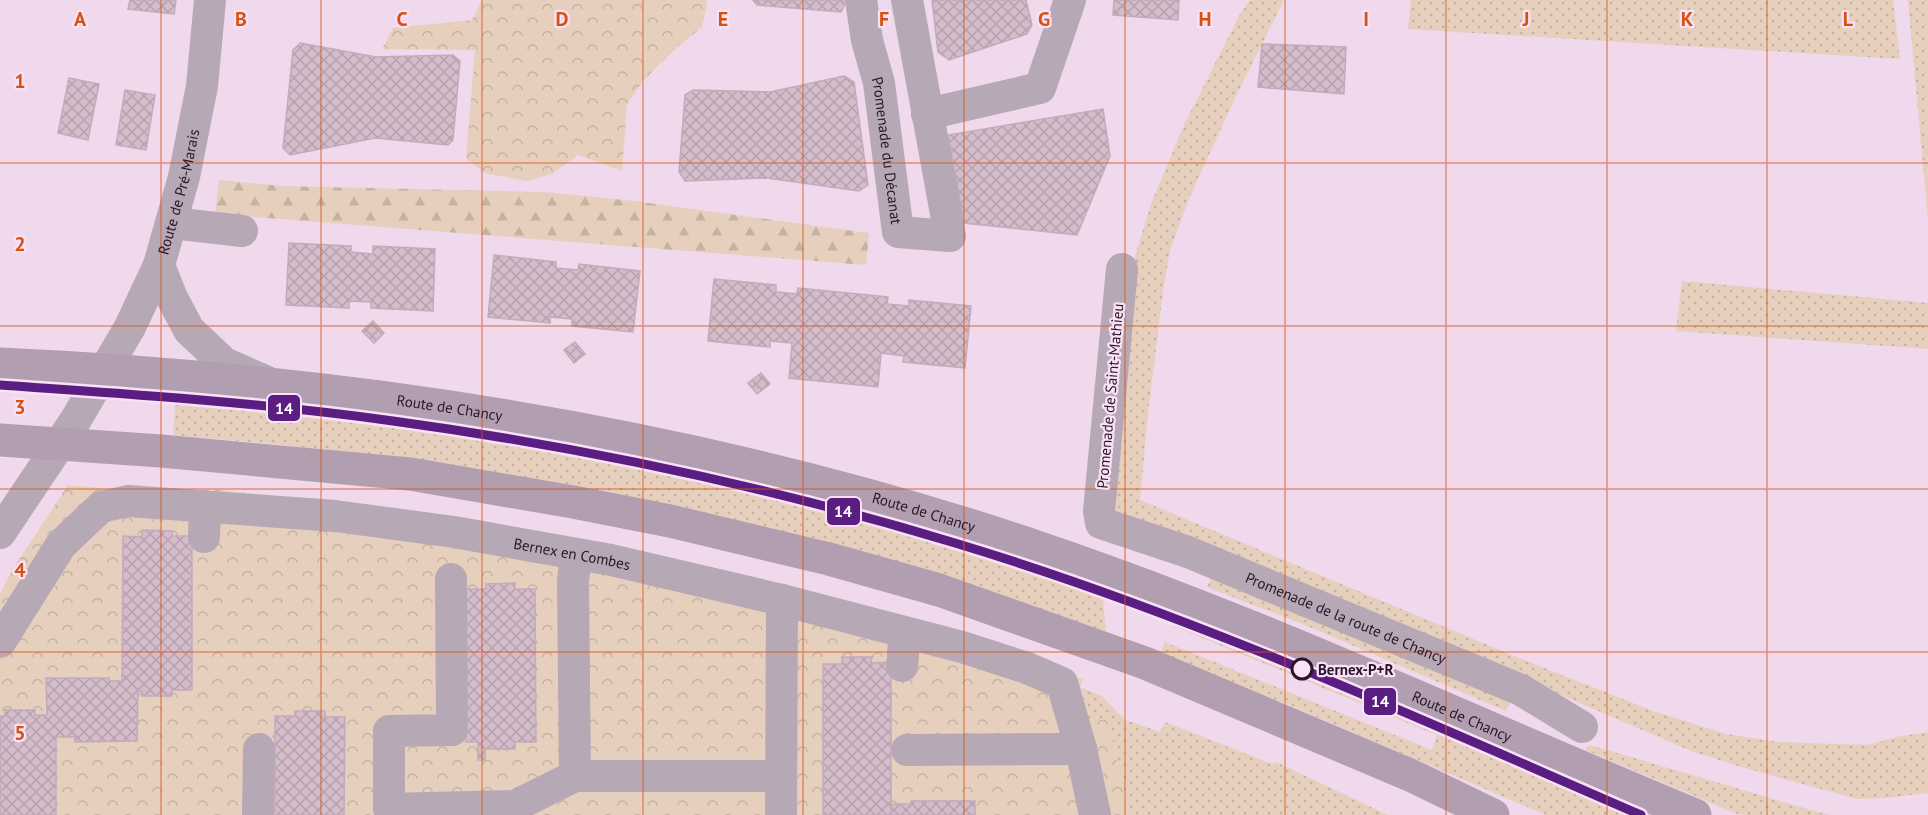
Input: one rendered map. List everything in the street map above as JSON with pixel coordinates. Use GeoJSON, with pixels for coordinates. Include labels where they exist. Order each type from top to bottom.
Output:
{"type":"FeatureCollection","features":[{"type":"Feature","properties":{"kind":"main road","name":"Route de Chancy"},"geometry":{"type":"LineString","coordinates":[[0,364],[105,370],[402,400],[584,429],[758,466],[825,483],[967,524],[1171,595],[1336,661],[1695,815]]}},
{"type":"Feature","properties":{"kind":"main road"},"geometry":{"type":"LineString","coordinates":[[0,440],[299,462],[410,474],[670,521],[830,559],[939,590],[1145,663],[1410,775],[1493,815]]}},
{"type":"Feature","properties":{"kind":"street","name":"Route de Pré-Marais"},"geometry":{"type":"LineString","coordinates":[[60,443],[105,370],[140,307],[159,265],[184,177],[202,86],[210,0]]}},
{"type":"Feature","properties":{"kind":"street","name":"Promenade du Décanat"},"geometry":{"type":"LineString","coordinates":[[861,0],[867,40],[879,83],[898,232],[950,236],[907,0]]}},
{"type":"Feature","properties":{"kind":"street"},"geometry":{"type":"LineString","coordinates":[[927,114],[1040,88],[1070,0]]}},
{"type":"Feature","properties":{"kind":"street"},"geometry":{"type":"LineString","coordinates":[[172,223],[242,231]]}},
{"type":"Feature","properties":{"kind":"street"},"geometry":{"type":"LineString","coordinates":[[159,265],[172,298],[189,330],[224,363],[274,386]]}},
{"type":"Feature","properties":{"kind":"street","name":"Promenade de Saint-Mathieu"},"geometry":{"type":"LineString","coordinates":[[1101,523],[1099,511],[1122,269]]}},
{"type":"Feature","properties":{"kind":"street"},"geometry":{"type":"LineString","coordinates":[[0,533],[60,443]]}},
{"type":"Feature","properties":{"kind":"street","name":"Bernex en Combes"},"geometry":{"type":"LineString","coordinates":[[0,642],[61,545],[100,507],[128,501],[258,509],[346,517],[454,532],[611,560],[782,600],[962,647],[1027,668],[1062,683],[1081,749],[1095,815]]}},
{"type":"Feature","properties":{"kind":"street"},"geometry":{"type":"LineString","coordinates":[[204,537],[205,506]]}},
{"type":"Feature","properties":{"kind":"street","name":"Promenade de la route de Chancy"},"geometry":{"type":"LineString","coordinates":[[1101,523],[1188,552],[1521,690],[1582,727]]}},
{"type":"Feature","properties":{"kind":"street"},"geometry":{"type":"LineString","coordinates":[[574,776],[573,581],[576,555]]}},
{"type":"Feature","properties":{"kind":"street"},"geometry":{"type":"LineString","coordinates":[[452,579],[452,730],[389,731],[389,812],[515,810],[574,776],[781,776]]}},
{"type":"Feature","properties":{"kind":"street"},"geometry":{"type":"LineString","coordinates":[[781,815],[782,600]]}},
{"type":"Feature","properties":{"kind":"street"},"geometry":{"type":"LineString","coordinates":[[902,666],[905,633]]}},
{"type":"Feature","properties":{"kind":"street"},"geometry":{"type":"LineString","coordinates":[[258,815],[259,748]]}},
{"type":"Feature","properties":{"kind":"street"},"geometry":{"type":"LineString","coordinates":[[907,750],[1081,749]]}},
{"type":"Feature","properties":{"kind":"green space"},"geometry":{"type":"Polygon","coordinates":[[[482,0],[706,0],[707,4],[702,27],[673,51],[643,81],[627,104],[622,171],[578,155],[552,174],[527,181],[485,173],[466,159],[475,50],[382,49],[393,28],[472,20],[482,0]]]}},
{"type":"Feature","properties":{"kind":"green space"},"geometry":{"type":"Polygon","coordinates":[[[1250,0],[1284,0],[1233,102],[1188,201],[1170,251],[1148,414],[1140,500],[1514,656],[1653,711],[1726,734],[1779,742],[1868,745],[1896,737],[1928,732],[1928,793],[1857,799],[1691,751],[1531,682],[1106,507],[1134,260],[1151,204],[1184,125],[1239,16],[1250,0]]]}},
{"type":"Feature","properties":{"kind":"green space"},"geometry":{"type":"Polygon","coordinates":[[[1411,0],[1893,0],[1900,59],[1408,29],[1411,0]]]}},
{"type":"Feature","properties":{"kind":"green space"},"geometry":{"type":"Polygon","coordinates":[[[1908,0],[1928,0],[1928,220],[1908,0]]]}},
{"type":"Feature","properties":{"kind":"green space"},"geometry":{"type":"Polygon","coordinates":[[[219,180],[282,186],[546,192],[634,201],[869,233],[866,265],[215,214],[219,180]]]}},
{"type":"Feature","properties":{"kind":"green space"},"geometry":{"type":"Polygon","coordinates":[[[1682,281],[1928,303],[1928,349],[1676,331],[1682,281]]]}},
{"type":"Feature","properties":{"kind":"green space"},"geometry":{"type":"Polygon","coordinates":[[[176,391],[325,406],[539,436],[754,481],[942,532],[1102,585],[1106,634],[412,461],[283,445],[173,435],[176,391]]]}},
{"type":"Feature","properties":{"kind":"green space"},"geometry":{"type":"Polygon","coordinates":[[[68,485],[212,498],[213,489],[408,512],[943,632],[1083,679],[1080,687],[1089,722],[1108,719],[1129,815],[0,815],[0,594],[13,569],[68,485]]]}},
{"type":"Feature","properties":{"kind":"green space"},"geometry":{"type":"Polygon","coordinates":[[[1213,575],[1510,700],[1506,711],[1305,625],[1207,587],[1213,575]]]}},
{"type":"Feature","properties":{"kind":"green space"},"geometry":{"type":"Polygon","coordinates":[[[1177,613],[1657,815],[1546,815],[1291,706],[1160,654],[1165,642],[1432,750],[1437,735],[1171,625],[1177,613]]]}},
{"type":"Feature","properties":{"kind":"green space"},"geometry":{"type":"Polygon","coordinates":[[[1080,687],[1102,696],[1125,720],[1160,732],[1165,722],[1272,764],[1276,762],[1388,815],[1129,815],[1108,720],[1089,722],[1080,687]]]}},
{"type":"Feature","properties":{"kind":"green space"},"geometry":{"type":"Polygon","coordinates":[[[1590,745],[1831,815],[1740,815],[1585,750],[1590,745]]]}},
{"type":"Feature","properties":{"kind":"building"},"geometry":{"type":"Polygon","coordinates":[[[130,0],[176,0],[174,14],[128,9],[130,0]]]}},
{"type":"Feature","properties":{"kind":"building"},"geometry":{"type":"Polygon","coordinates":[[[753,0],[845,0],[846,2],[841,12],[757,5],[753,0]]]}},
{"type":"Feature","properties":{"kind":"building"},"geometry":{"type":"Polygon","coordinates":[[[932,0],[1026,0],[1032,25],[1027,34],[949,60],[938,52],[932,0]]]}},
{"type":"Feature","properties":{"kind":"building"},"geometry":{"type":"Polygon","coordinates":[[[1114,0],[1179,0],[1178,20],[1113,15],[1114,0]]]}},
{"type":"Feature","properties":{"kind":"building"},"geometry":{"type":"Polygon","coordinates":[[[300,43],[376,57],[453,55],[460,61],[453,140],[448,145],[375,138],[290,155],[283,148],[293,50],[300,43]]]}},
{"type":"Feature","properties":{"kind":"building"},"geometry":{"type":"Polygon","coordinates":[[[1262,44],[1346,47],[1344,94],[1258,87],[1262,44]]]}},
{"type":"Feature","properties":{"kind":"building"},"geometry":{"type":"Polygon","coordinates":[[[844,76],[854,82],[868,185],[859,191],[767,178],[685,181],[679,172],[685,95],[693,90],[770,92],[844,76]]]}},
{"type":"Feature","properties":{"kind":"building"},"geometry":{"type":"Polygon","coordinates":[[[69,78],[99,84],[88,140],[58,133],[69,78]]]}},
{"type":"Feature","properties":{"kind":"building"},"geometry":{"type":"Polygon","coordinates":[[[125,90],[155,95],[146,150],[116,145],[125,90]]]}},
{"type":"Feature","properties":{"kind":"building"},"geometry":{"type":"Polygon","coordinates":[[[1103,109],[1110,156],[1077,235],[964,223],[948,135],[1103,109]]]}},
{"type":"Feature","properties":{"kind":"building"},"geometry":{"type":"Polygon","coordinates":[[[289,243],[351,246],[351,252],[373,254],[373,246],[435,249],[433,311],[371,308],[371,302],[349,301],[349,308],[286,305],[289,243]]]}},
{"type":"Feature","properties":{"kind":"building"},"geometry":{"type":"Polygon","coordinates":[[[494,255],[556,262],[556,268],[578,270],[579,264],[640,271],[633,332],[572,326],[572,319],[550,317],[550,323],[488,317],[494,255]]]}},
{"type":"Feature","properties":{"kind":"building"},"geometry":{"type":"Polygon","coordinates":[[[714,279],[776,285],[776,292],[797,294],[798,288],[888,297],[887,304],[909,306],[909,300],[971,306],[965,368],[903,362],[904,356],[881,353],[878,387],[789,378],[792,343],[770,341],[770,347],[708,341],[714,279]]]}},
{"type":"Feature","properties":{"kind":"building"},"geometry":{"type":"Polygon","coordinates":[[[373,321],[384,333],[374,343],[362,331],[373,321]]]}},
{"type":"Feature","properties":{"kind":"building"},"geometry":{"type":"Polygon","coordinates":[[[575,342],[585,354],[574,363],[564,350],[575,342]]]}},
{"type":"Feature","properties":{"kind":"building"},"geometry":{"type":"Polygon","coordinates":[[[761,373],[770,384],[757,394],[748,383],[761,373]]]}},
{"type":"Feature","properties":{"kind":"building"},"geometry":{"type":"Polygon","coordinates":[[[142,530],[172,531],[172,536],[192,536],[192,690],[172,690],[172,696],[142,696],[142,691],[138,691],[137,741],[75,742],[75,737],[56,737],[56,815],[0,815],[0,716],[5,716],[5,710],[35,710],[35,715],[47,715],[46,678],[109,678],[109,681],[122,681],[123,536],[142,537],[142,530]]]}},
{"type":"Feature","properties":{"kind":"building"},"geometry":{"type":"Polygon","coordinates":[[[515,583],[515,589],[535,589],[536,742],[515,742],[515,749],[485,749],[485,760],[478,760],[478,742],[466,742],[465,589],[486,589],[486,584],[515,583]]]}},
{"type":"Feature","properties":{"kind":"building"},"geometry":{"type":"Polygon","coordinates":[[[842,657],[872,657],[871,663],[891,662],[891,815],[823,815],[823,664],[842,664],[842,657]]]}},
{"type":"Feature","properties":{"kind":"building"},"geometry":{"type":"Polygon","coordinates":[[[295,711],[325,711],[325,717],[345,717],[344,815],[275,815],[275,716],[295,716],[295,711]]]}},
{"type":"Feature","properties":{"kind":"building"},"geometry":{"type":"Polygon","coordinates":[[[911,801],[975,801],[975,815],[891,815],[891,804],[911,804],[911,801]]]}},
{"type":"Feature","properties":{"kind":"transit line","name":"14"},"geometry":{"type":"LineString","coordinates":[[0,385],[246,404],[464,431],[606,456],[816,504],[955,543],[1043,571],[1216,634],[1641,815]]}},
{"type":"Feature","properties":{"kind":"place","name":"Bernex-P+R"},"geometry":{"type":"Point","coordinates":[1302,669]}}]}
